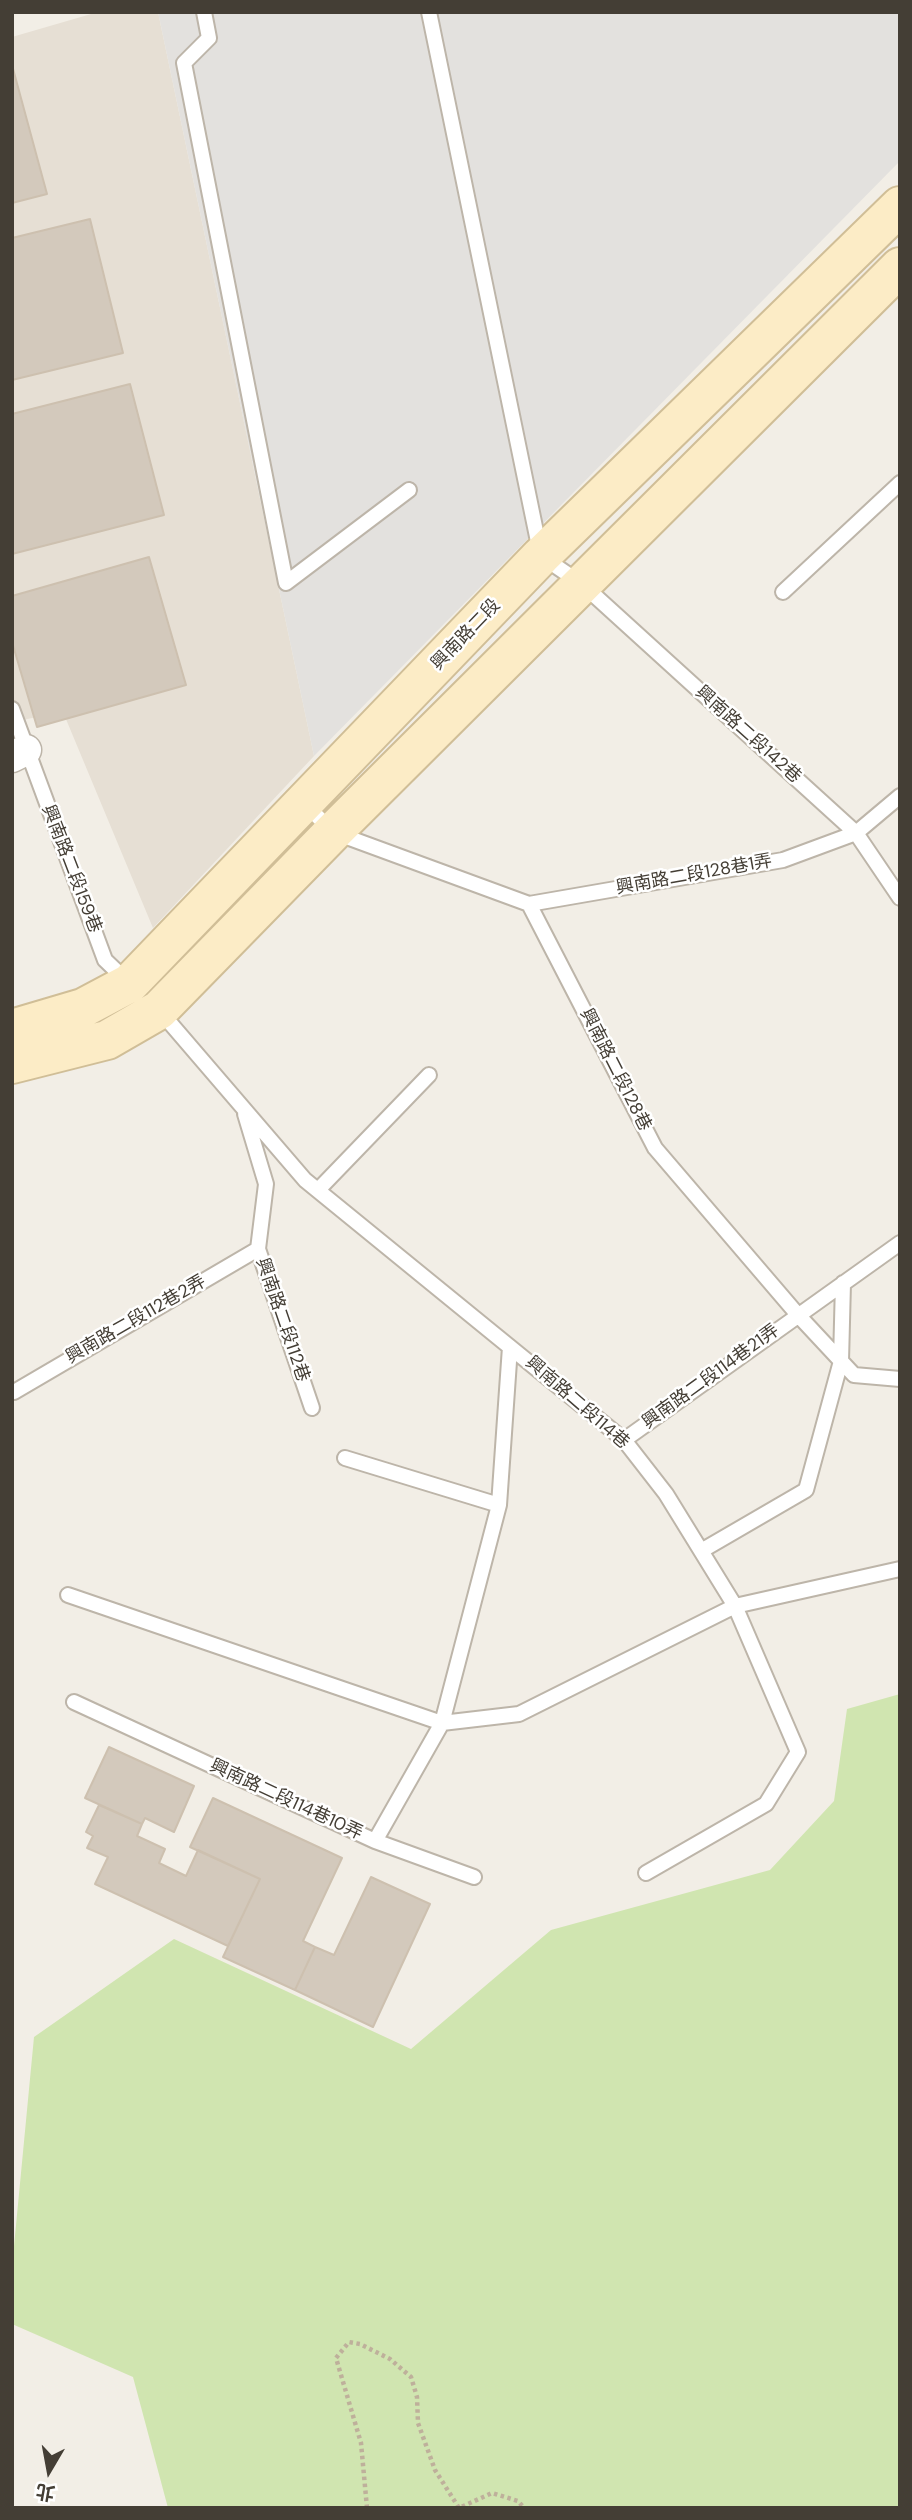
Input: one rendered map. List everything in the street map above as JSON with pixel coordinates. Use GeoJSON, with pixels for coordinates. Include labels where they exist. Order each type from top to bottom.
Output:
{"type":"FeatureCollection","features":[{"type":"Feature","properties":{"kind":"street","name":"興南路二段"},"geometry":{"type":"LineString","coordinates":[[12,1064],[107,1040],[305,804],[541,556],[900,206]]}},
{"type":"Feature","properties":{"kind":"street","name":"興南路二段"},"geometry":{"type":"LineString","coordinates":[[12,1029],[83,1008],[145,997],[334,832],[900,267]]}},
{"type":"Feature","properties":{"kind":"lane"},"geometry":{"type":"LineString","coordinates":[[204,12],[209,38],[184,63],[286,583],[409,490]]}},
{"type":"Feature","properties":{"kind":"lane"},"geometry":{"type":"LineString","coordinates":[[429,12],[541,556]]}},
{"type":"Feature","properties":{"kind":"lane"},"geometry":{"type":"LineString","coordinates":[[783,592],[900,483]]}},
{"type":"Feature","properties":{"kind":"lane","name":"興南路二段142巷"},"geometry":{"type":"LineString","coordinates":[[541,556],[582,584],[856,833],[900,898]]}},
{"type":"Feature","properties":{"kind":"lane","name":"興南路二段159巷"},"geometry":{"type":"LineString","coordinates":[[12,709],[19,754],[105,960],[145,997]]}},
{"type":"Feature","properties":{"kind":"lane","name":"興南路二段128巷1弄"},"geometry":{"type":"LineString","coordinates":[[529,904],[783,860],[856,833],[900,796]]}},
{"type":"Feature","properties":{"kind":"lane"},"geometry":{"type":"LineString","coordinates":[[305,804],[334,832],[529,904]]}},
{"type":"Feature","properties":{"kind":"lane","name":"興南路二段128巷"},"geometry":{"type":"LineString","coordinates":[[529,904],[655,1148],[798,1315],[854,1375],[900,1379]]}},
{"type":"Feature","properties":{"kind":"lane","name":"興南路二段114巷"},"geometry":{"type":"LineString","coordinates":[[145,997],[305,1180],[624,1440],[666,1494],[735,1606],[799,1752],[766,1804],[646,1873]]}},
{"type":"Feature","properties":{"kind":"lane"},"geometry":{"type":"LineString","coordinates":[[318,1190],[429,1075]]}},
{"type":"Feature","properties":{"kind":"lane","name":"興南路二段112巷"},"geometry":{"type":"LineString","coordinates":[[243,1108],[266,1184],[258,1249],[312,1408]]}},
{"type":"Feature","properties":{"kind":"lane","name":"興南路二段114巷21弄"},"geometry":{"type":"LineString","coordinates":[[624,1440],[900,1243]]}},
{"type":"Feature","properties":{"kind":"lane","name":"興南路二段112巷2弄"},"geometry":{"type":"LineString","coordinates":[[14,1392],[258,1249]]}},
{"type":"Feature","properties":{"kind":"lane"},"geometry":{"type":"LineString","coordinates":[[701,1551],[806,1490],[841,1361],[842,1283]]}},
{"type":"Feature","properties":{"kind":"lane","name":"興南路二段114巷10弄"},"geometry":{"type":"LineString","coordinates":[[74,1702],[375,1841],[442,1723],[499,1505],[510,1347]]}},
{"type":"Feature","properties":{"kind":"lane"},"geometry":{"type":"LineString","coordinates":[[345,1458],[499,1505]]}},
{"type":"Feature","properties":{"kind":"lane"},"geometry":{"type":"LineString","coordinates":[[68,1595],[442,1723],[519,1714],[735,1606],[900,1569]]}},
{"type":"Feature","properties":{"kind":"lane"},"geometry":{"type":"LineString","coordinates":[[375,1841],[474,1877]]}},
{"type":"Feature","properties":{"kind":"path"},"geometry":{"type":"LineString","coordinates":[[367,2508],[361,2443],[336,2358],[349,2342],[360,2344],[390,2359],[411,2377],[417,2397],[418,2423],[435,2470],[460,2508],[492,2493],[518,2501],[524,2508]]}},
{"type":"Feature","properties":{"kind":"shaded area"},"geometry":{"type":"Polygon","coordinates":[[[98,12],[158,12],[314,756],[153,928],[63,712],[12,722],[12,37],[98,12]]]}},
{"type":"Feature","properties":{"kind":"shaded area"},"geometry":{"type":"Polygon","coordinates":[[[158,12],[900,12],[900,161],[314,756],[158,12]]]}},
{"type":"Feature","properties":{"kind":"green space"},"geometry":{"type":"Polygon","coordinates":[[[900,1694],[900,2508],[168,2508],[133,2377],[12,2324],[12,2267],[34,2037],[174,1939],[411,2049],[551,1930],[770,1870],[834,1801],[847,1709],[900,1694]]]}},
{"type":"Feature","properties":{"kind":"building"},"geometry":{"type":"Polygon","coordinates":[[[12,65],[47,194],[12,203],[12,65]]]}},
{"type":"Feature","properties":{"kind":"building"},"geometry":{"type":"Polygon","coordinates":[[[90,219],[123,353],[12,380],[12,238],[90,219]]]}},
{"type":"Feature","properties":{"kind":"building"},"geometry":{"type":"Polygon","coordinates":[[[130,384],[164,515],[12,554],[12,414],[130,384]]]}},
{"type":"Feature","properties":{"kind":"building"},"geometry":{"type":"Polygon","coordinates":[[[149,557],[186,685],[37,727],[12,642],[12,596],[149,557]]]}},
{"type":"Feature","properties":{"kind":"building"},"geometry":{"type":"Polygon","coordinates":[[[109,1747],[194,1786],[174,1832],[145,1818],[142,1824],[85,1798],[109,1747]]]}},
{"type":"Feature","properties":{"kind":"building"},"geometry":{"type":"Polygon","coordinates":[[[213,1798],[342,1858],[303,1941],[315,1947],[295,1990],[223,1957],[260,1879],[190,1847],[213,1798]]]}},
{"type":"Feature","properties":{"kind":"building"},"geometry":{"type":"Polygon","coordinates":[[[99,1805],[142,1824],[137,1836],[165,1849],[159,1863],[186,1876],[198,1850],[260,1879],[228,1946],[95,1884],[108,1857],[87,1848],[93,1836],[86,1832],[99,1805]]]}},
{"type":"Feature","properties":{"kind":"building"},"geometry":{"type":"Polygon","coordinates":[[[371,1877],[430,1904],[373,2027],[295,1990],[315,1947],[334,1955],[371,1877]]]}}]}
